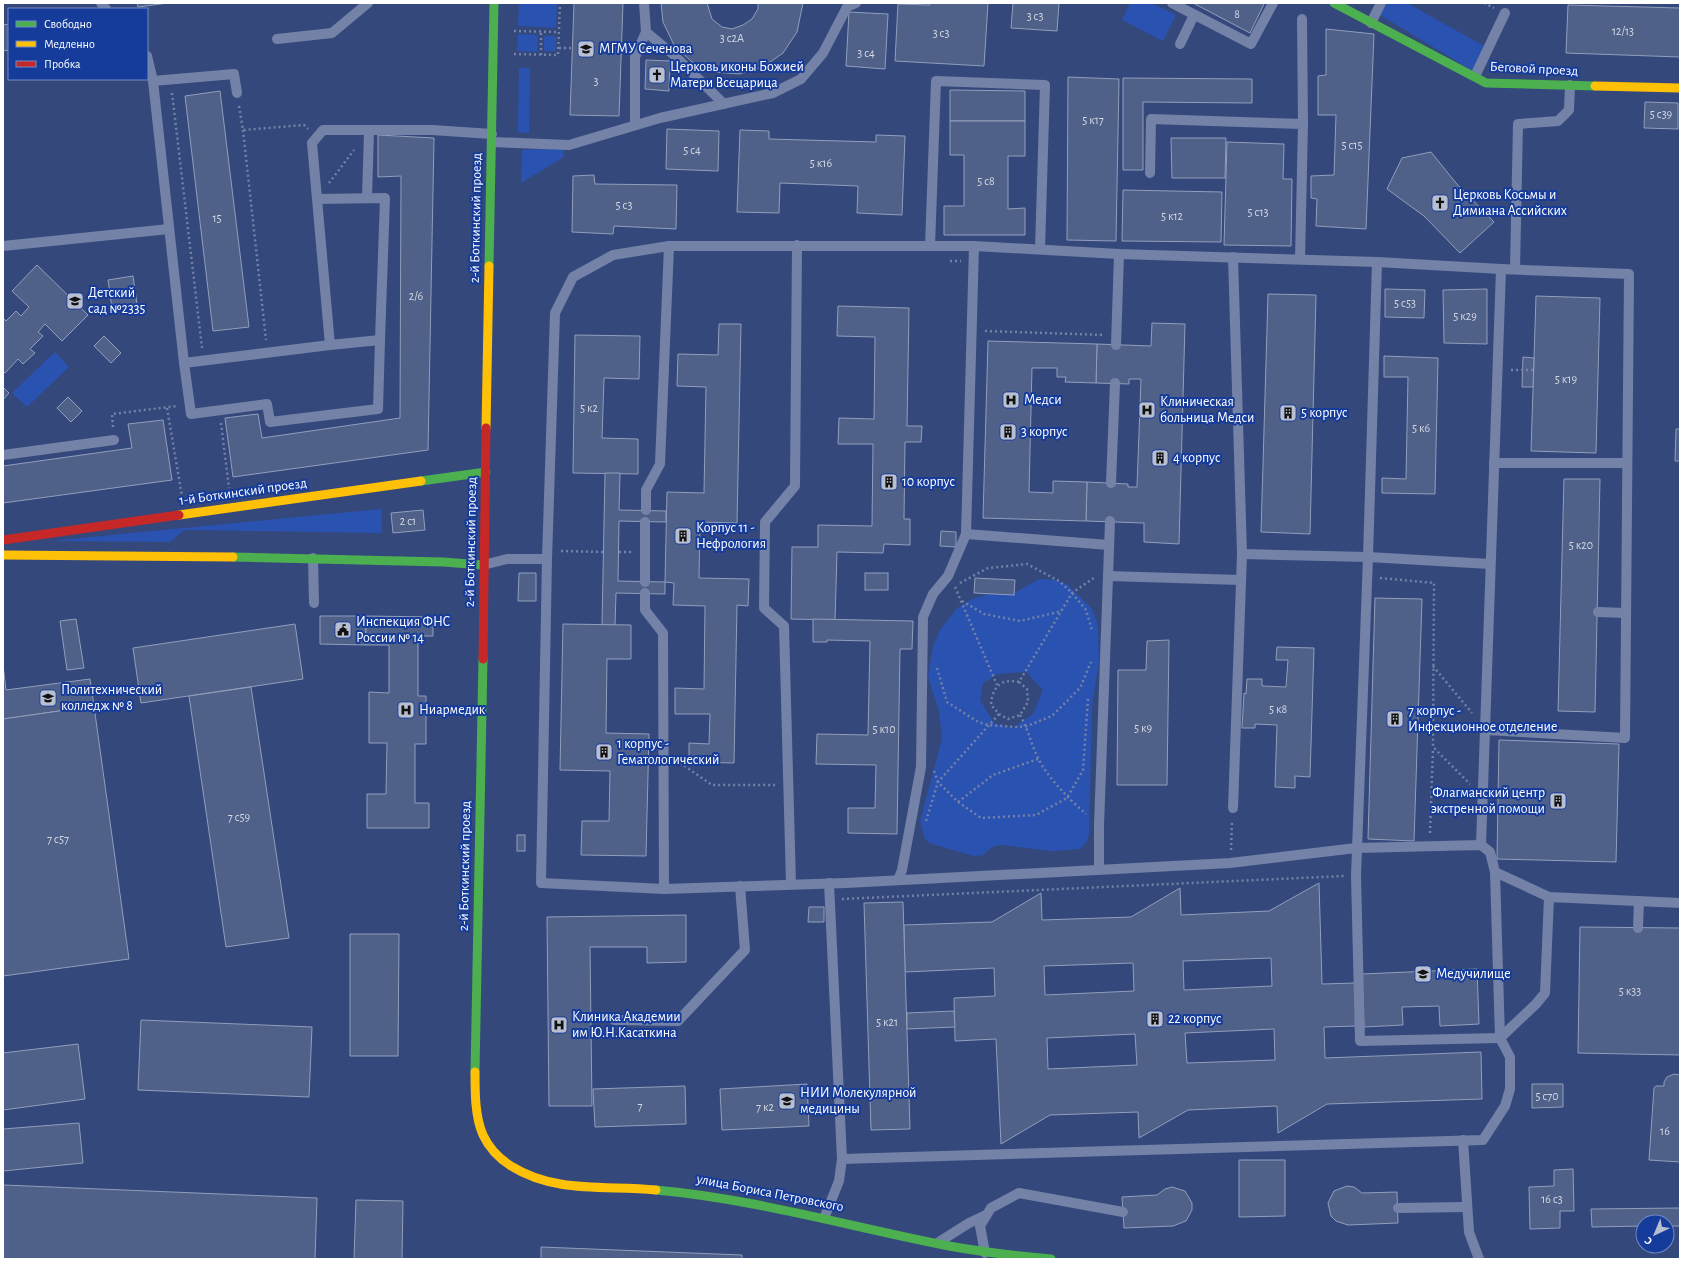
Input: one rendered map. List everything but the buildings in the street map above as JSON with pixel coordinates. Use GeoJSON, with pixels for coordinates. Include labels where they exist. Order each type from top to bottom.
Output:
{"type":"FeatureCollection","features":[{"type":"Feature","properties":{"kind":"street","name":"2-й Боткинский проезд"},"geometry":{"type":"LineString","coordinates":[[475,1081],[494,3]]}},
{"type":"Feature","properties":{"kind":"street","name":"Беговой проезд"},"geometry":{"type":"LineString","coordinates":[[1339,4],[1486,83],[1680,88]]}},
{"type":"Feature","properties":{"kind":"street","name":"1-й Боткинский проезд"},"geometry":{"type":"LineString","coordinates":[[3,540],[486,472]]}},
{"type":"Feature","properties":{"kind":"street"},"geometry":{"type":"LineString","coordinates":[[3,555],[313,558],[443,562],[483,565]]}},
{"type":"Feature","properties":{"kind":"street","name":"улица Бориса Петровского"},"geometry":{"type":"LineString","coordinates":[[475,1081],[477,1117],[484,1139],[499,1156],[524,1174],[543,1182],[566,1185],[682,1191],[726,1196],[825,1216],[935,1244],[986,1253],[1051,1259]]}},
{"type":"Feature","properties":{"kind":"lane"},"geometry":{"type":"LineString","coordinates":[[277,38],[332,33],[368,3]]}},
{"type":"Feature","properties":{"kind":"lane"},"geometry":{"type":"LineString","coordinates":[[635,125],[636,57],[646,32],[644,3]]}},
{"type":"Feature","properties":{"kind":"lane"},"geometry":{"type":"LineString","coordinates":[[330,345],[312,143],[323,130],[432,130],[492,138],[569,145],[635,125],[773,93],[801,79],[823,52],[846,7],[856,3]]}},
{"type":"Feature","properties":{"kind":"lane"},"geometry":{"type":"LineString","coordinates":[[1172,3],[1251,44],[1273,3]]}},
{"type":"Feature","properties":{"kind":"lane"},"geometry":{"type":"LineString","coordinates":[[1371,22],[1381,3]]}},
{"type":"Feature","properties":{"kind":"lane"},"geometry":{"type":"LineString","coordinates":[[1475,76],[1505,13]]}},
{"type":"Feature","properties":{"kind":"lane"},"geometry":{"type":"LineString","coordinates":[[1180,44],[1194,15]]}},
{"type":"Feature","properties":{"kind":"lane"},"geometry":{"type":"LineString","coordinates":[[1300,259],[1303,124],[1302,19]]}},
{"type":"Feature","properties":{"kind":"lane"},"geometry":{"type":"LineString","coordinates":[[646,32],[675,56],[724,104]]}},
{"type":"Feature","properties":{"kind":"lane"},"geometry":{"type":"LineString","coordinates":[[148,60],[153,81],[191,414],[267,404],[270,422],[378,409],[385,198],[317,199]]}},
{"type":"Feature","properties":{"kind":"lane"},"geometry":{"type":"LineString","coordinates":[[153,81],[234,74],[237,93]]}},
{"type":"Feature","properties":{"kind":"lane"},"geometry":{"type":"LineString","coordinates":[[930,246],[936,81],[1045,85],[1040,249]]}},
{"type":"Feature","properties":{"kind":"lane"},"geometry":{"type":"LineString","coordinates":[[1515,269],[1518,124],[1558,121],[1568,110],[1570,85]]}},
{"type":"Feature","properties":{"kind":"lane"},"geometry":{"type":"LineString","coordinates":[[1150,173],[1151,120],[1303,124]]}},
{"type":"Feature","properties":{"kind":"lane"},"geometry":{"type":"LineString","coordinates":[[368,198],[369,131]]}},
{"type":"Feature","properties":{"kind":"lane"},"geometry":{"type":"LineString","coordinates":[[3,246],[169,229]]}},
{"type":"Feature","properties":{"kind":"lane"},"geometry":{"type":"LineString","coordinates":[[791,884],[784,626],[764,608],[765,522],[795,486],[797,245]]}},
{"type":"Feature","properties":{"kind":"lane"},"geometry":{"type":"LineString","coordinates":[[842,1159],[1483,1140],[1504,1106],[1510,1089],[1510,1057],[1500,1038],[1495,872],[1490,852],[1481,846],[1356,848],[1230,863],[898,880],[664,889],[541,883],[546,559],[555,313],[573,277],[612,255],[669,246],[797,245],[974,246],[1120,254],[1377,262],[1629,274],[1625,738],[1486,730]]}},
{"type":"Feature","properties":{"kind":"lane"},"geometry":{"type":"LineString","coordinates":[[646,510],[646,490],[660,464],[669,246]]}},
{"type":"Feature","properties":{"kind":"lane"},"geometry":{"type":"LineString","coordinates":[[898,880],[902,870],[921,767],[923,617],[933,594],[948,576],[966,534],[974,246]]}},
{"type":"Feature","properties":{"kind":"lane"},"geometry":{"type":"LineString","coordinates":[[1116,340],[1120,254]]}},
{"type":"Feature","properties":{"kind":"lane"},"geometry":{"type":"LineString","coordinates":[[1233,808],[1242,554],[1234,257]]}},
{"type":"Feature","properties":{"kind":"lane"},"geometry":{"type":"LineString","coordinates":[[1377,262],[1372,558],[1356,848],[1360,1042],[1500,1038],[1536,1004],[1545,993],[1549,897]]}},
{"type":"Feature","properties":{"kind":"lane"},"geometry":{"type":"LineString","coordinates":[[1481,846],[1501,269]]}},
{"type":"Feature","properties":{"kind":"lane"},"geometry":{"type":"LineString","coordinates":[[184,363],[380,340]]}},
{"type":"Feature","properties":{"kind":"lane"},"geometry":{"type":"LineString","coordinates":[[1111,483],[1115,383]]}},
{"type":"Feature","properties":{"kind":"lane"},"geometry":{"type":"LineString","coordinates":[[3,455],[114,440]]}},
{"type":"Feature","properties":{"kind":"lane"},"geometry":{"type":"LineString","coordinates":[[1494,464],[1627,463]]}},
{"type":"Feature","properties":{"kind":"lane"},"geometry":{"type":"LineString","coordinates":[[645,522],[645,582]]}},
{"type":"Feature","properties":{"kind":"lane"},"geometry":{"type":"LineString","coordinates":[[1099,869],[1099,826],[1110,522]]}},
{"type":"Feature","properties":{"kind":"lane"},"geometry":{"type":"LineString","coordinates":[[966,534],[1109,544]]}},
{"type":"Feature","properties":{"kind":"lane"},"geometry":{"type":"LineString","coordinates":[[1242,554],[1372,558],[1490,564]]}},
{"type":"Feature","properties":{"kind":"lane"},"geometry":{"type":"LineString","coordinates":[[313,558],[314,603]]}},
{"type":"Feature","properties":{"kind":"lane"},"geometry":{"type":"LineString","coordinates":[[483,565],[507,559],[546,559]]}},
{"type":"Feature","properties":{"kind":"lane"},"geometry":{"type":"LineString","coordinates":[[1109,571],[1241,580]]}},
{"type":"Feature","properties":{"kind":"lane"},"geometry":{"type":"LineString","coordinates":[[645,593],[645,610],[663,633],[664,889]]}},
{"type":"Feature","properties":{"kind":"lane"},"geometry":{"type":"LineString","coordinates":[[1598,612],[1626,613]]}},
{"type":"Feature","properties":{"kind":"lane"},"geometry":{"type":"LineString","coordinates":[[1495,872],[1549,897],[1680,903]]}},
{"type":"Feature","properties":{"kind":"lane"},"geometry":{"type":"LineString","coordinates":[[825,1216],[839,1181],[842,1159],[829,883]]}},
{"type":"Feature","properties":{"kind":"lane"},"geometry":{"type":"LineString","coordinates":[[614,1020],[678,1021],[745,950],[740,886]]}},
{"type":"Feature","properties":{"kind":"lane"},"geometry":{"type":"LineString","coordinates":[[1638,928],[1639,901]]}},
{"type":"Feature","properties":{"kind":"lane"},"geometry":{"type":"LineString","coordinates":[[1463,1140],[1466,1207],[1469,1232],[1479,1259]]}},
{"type":"Feature","properties":{"kind":"lane"},"geometry":{"type":"LineString","coordinates":[[986,1253],[980,1226],[986,1215],[991,1208],[1019,1193],[1123,1212]]}},
{"type":"Feature","properties":{"kind":"lane"},"geometry":{"type":"LineString","coordinates":[[1398,1208],[1466,1207]]}},
{"type":"Feature","properties":{"kind":"lane"},"geometry":{"type":"LineString","coordinates":[[935,1244],[969,1223],[986,1215]]}},
{"type":"Feature","properties":{"kind":"path"},"geometry":{"type":"LineString","coordinates":[[514,54],[558,55],[560,3]]}},
{"type":"Feature","properties":{"kind":"path"},"geometry":{"type":"LineString","coordinates":[[514,31],[559,32]]}},
{"type":"Feature","properties":{"kind":"path"},"geometry":{"type":"LineString","coordinates":[[541,32],[541,55]]}},
{"type":"Feature","properties":{"kind":"path"},"geometry":{"type":"LineString","coordinates":[[558,48],[572,48]]}},
{"type":"Feature","properties":{"kind":"path"},"geometry":{"type":"LineString","coordinates":[[170,80],[203,360]]}},
{"type":"Feature","properties":{"kind":"path"},"geometry":{"type":"LineString","coordinates":[[237,93],[243,130],[267,353]]}},
{"type":"Feature","properties":{"kind":"path"},"geometry":{"type":"LineString","coordinates":[[243,130],[304,125],[318,137]]}},
{"type":"Feature","properties":{"kind":"path"},"geometry":{"type":"LineString","coordinates":[[317,199],[355,149]]}},
{"type":"Feature","properties":{"kind":"path"},"geometry":{"type":"LineString","coordinates":[[949,261],[974,261]]}},
{"type":"Feature","properties":{"kind":"path"},"geometry":{"type":"LineString","coordinates":[[972,330],[1116,340]]}},
{"type":"Feature","properties":{"kind":"path"},"geometry":{"type":"LineString","coordinates":[[1498,369],[1534,370]]}},
{"type":"Feature","properties":{"kind":"path"},"geometry":{"type":"LineString","coordinates":[[114,440],[112,414],[189,404]]}},
{"type":"Feature","properties":{"kind":"path"},"geometry":{"type":"LineString","coordinates":[[167,408],[182,496]]}},
{"type":"Feature","properties":{"kind":"path"},"geometry":{"type":"LineString","coordinates":[[219,410],[229,488]]}},
{"type":"Feature","properties":{"kind":"path"},"geometry":{"type":"LineString","coordinates":[[561,544],[561,552],[604,552]]}},
{"type":"Feature","properties":{"kind":"path"},"geometry":{"type":"LineString","coordinates":[[1372,558],[1380,579],[1434,584],[1433,748],[1429,846]]}},
{"type":"Feature","properties":{"kind":"path"},"geometry":{"type":"LineString","coordinates":[[952,592],[955,586],[988,568],[1027,564],[1059,581],[1072,593],[1086,610],[1092,632]]}},
{"type":"Feature","properties":{"kind":"path"},"geometry":{"type":"LineString","coordinates":[[1019,682],[1072,593],[1109,571]]}},
{"type":"Feature","properties":{"kind":"path"},"geometry":{"type":"LineString","coordinates":[[948,576],[955,586],[962,601],[997,686]]}},
{"type":"Feature","properties":{"kind":"path"},"geometry":{"type":"LineString","coordinates":[[962,601],[984,614],[1020,621],[1062,611]]}},
{"type":"Feature","properties":{"kind":"path"},"geometry":{"type":"LineString","coordinates":[[936,684],[937,660]]}},
{"type":"Feature","properties":{"kind":"path"},"geometry":{"type":"LineString","coordinates":[[937,668],[947,702],[978,722],[988,725],[1017,727],[1027,726],[1052,716],[1080,688],[1091,661],[1090,677]]}},
{"type":"Feature","properties":{"kind":"path"},"geometry":{"type":"LineString","coordinates":[[1433,666],[1486,730]]}},
{"type":"Feature","properties":{"kind":"path"},"geometry":{"type":"LineString","coordinates":[[1009,680],[1019,682],[1027,690],[1028,702],[1020,715],[1008,719],[999,714],[991,705],[991,695],[997,686],[1009,680]]}},
{"type":"Feature","properties":{"kind":"path"},"geometry":{"type":"LineString","coordinates":[[933,769],[938,782],[958,802],[981,818],[1036,815],[1067,798],[1083,770],[1089,692]]}},
{"type":"Feature","properties":{"kind":"path"},"geometry":{"type":"LineString","coordinates":[[925,826],[938,782],[999,714]]}},
{"type":"Feature","properties":{"kind":"path"},"geometry":{"type":"LineString","coordinates":[[1020,715],[1027,726],[1038,759],[1067,798],[1099,826]]}},
{"type":"Feature","properties":{"kind":"path"},"geometry":{"type":"LineString","coordinates":[[1433,748],[1483,797]]}},
{"type":"Feature","properties":{"kind":"path"},"geometry":{"type":"LineString","coordinates":[[671,756],[712,785],[788,786]]}},
{"type":"Feature","properties":{"kind":"path"},"geometry":{"type":"LineString","coordinates":[[958,802],[993,775],[1038,759]]}},
{"type":"Feature","properties":{"kind":"path"},"geometry":{"type":"LineString","coordinates":[[1230,863],[1233,808]]}},
{"type":"Feature","properties":{"kind":"path"},"geometry":{"type":"LineString","coordinates":[[841,899],[1356,876]]}},
{"type":"Feature","properties":{"kind":"shaded area"},"geometry":{"type":"Polygon","coordinates":[[[519,3],[557,3],[556,28],[518,26],[519,3]]]}},
{"type":"Feature","properties":{"kind":"shaded area"},"geometry":{"type":"Polygon","coordinates":[[[1130,3],[1151,3],[1176,15],[1163,41],[1122,20],[1130,3]]]}},
{"type":"Feature","properties":{"kind":"shaded area"},"geometry":{"type":"Polygon","coordinates":[[[1386,3],[1407,3],[1484,46],[1473,71],[1380,15],[1386,3]]]}},
{"type":"Feature","properties":{"kind":"shaded area"},"geometry":{"type":"Polygon","coordinates":[[[518,34],[538,35],[537,52],[517,51],[518,34]]]}},
{"type":"Feature","properties":{"kind":"shaded area"},"geometry":{"type":"Polygon","coordinates":[[[544,36],[556,36],[556,51],[544,51],[544,36]]]}},
{"type":"Feature","properties":{"kind":"shaded area"},"geometry":{"type":"Polygon","coordinates":[[[519,68],[530,68],[529,133],[518,132],[519,68]]]}},
{"type":"Feature","properties":{"kind":"shaded area"},"geometry":{"type":"Polygon","coordinates":[[[563,148],[564,157],[521,183],[522,150],[563,148]]]}},
{"type":"Feature","properties":{"kind":"shaded area"},"geometry":{"type":"Polygon","coordinates":[[[55,352],[69,367],[27,407],[12,393],[55,352]]]}},
{"type":"Feature","properties":{"kind":"shaded area"},"geometry":{"type":"Polygon","coordinates":[[[381,509],[382,533],[184,530],[170,542],[50,541],[381,509]]]}},
{"type":"Feature","properties":{"kind":"shaded area"},"geometry":{"type":"Polygon","coordinates":[[[1039,579],[1056,580],[1067,584],[1092,609],[1098,625],[1099,662],[1092,705],[1089,834],[1086,843],[1080,849],[1052,851],[1001,845],[992,847],[983,855],[974,856],[932,844],[925,839],[920,821],[942,739],[939,711],[928,676],[933,647],[940,630],[957,608],[972,599],[989,594],[1016,592],[1039,579]],[[1026,672],[998,674],[983,683],[980,700],[994,723],[1012,728],[1033,714],[1043,690],[1026,672]]]}},
{"type":"Feature","properties":{"kind":"traffic: fast"},"geometry":{"type":"LineString","coordinates":[[489,266],[494,3]]}},
{"type":"Feature","properties":{"kind":"traffic: fast"},"geometry":{"type":"LineString","coordinates":[[1334,3],[1486,83],[1595,86]]}},
{"type":"Feature","properties":{"kind":"traffic: fast"},"geometry":{"type":"LineString","coordinates":[[421,481],[486,472]]}},
{"type":"Feature","properties":{"kind":"traffic: fast"},"geometry":{"type":"LineString","coordinates":[[233,557],[443,562],[483,565]]}},
{"type":"Feature","properties":{"kind":"traffic: fast"},"geometry":{"type":"LineString","coordinates":[[475,1072],[483,659]]}},
{"type":"Feature","properties":{"kind":"traffic: fast"},"geometry":{"type":"LineString","coordinates":[[656,1190],[693,1194],[767,1207],[949,1246],[1000,1254],[1051,1259]]}},
{"type":"Feature","properties":{"kind":"traffic: slow"},"geometry":{"type":"LineString","coordinates":[[1595,86],[1680,88]]}},
{"type":"Feature","properties":{"kind":"traffic: slow"},"geometry":{"type":"LineString","coordinates":[[486,428],[489,266]]}},
{"type":"Feature","properties":{"kind":"traffic: slow"},"geometry":{"type":"LineString","coordinates":[[179,515],[421,481]]}},
{"type":"Feature","properties":{"kind":"traffic: slow"},"geometry":{"type":"LineString","coordinates":[[3,555],[233,557]]}},
{"type":"Feature","properties":{"kind":"traffic: slow"},"geometry":{"type":"LineString","coordinates":[[475,1072],[475,1096],[480,1128],[488,1144],[495,1153],[511,1166],[528,1175],[563,1185],[656,1190]]}},
{"type":"Feature","properties":{"kind":"traffic: jam"},"geometry":{"type":"LineString","coordinates":[[483,659],[486,428]]}},
{"type":"Feature","properties":{"kind":"traffic: jam"},"geometry":{"type":"LineString","coordinates":[[3,540],[179,515]]}},
{"type":"Feature","properties":{"kind":"place","name":"МГМУ Сеченова"},"geometry":{"type":"Point","coordinates":[586,49]}},
{"type":"Feature","properties":{"kind":"place","name":"Церковь иконы Божией Матери Всецарица"},"geometry":{"type":"Point","coordinates":[657,75]}},
{"type":"Feature","properties":{"kind":"place","name":"Церковь Косьмы и Димиана Ассийских"},"geometry":{"type":"Point","coordinates":[1440,203]}},
{"type":"Feature","properties":{"kind":"place","name":"Детский сад №2335"},"geometry":{"type":"Point","coordinates":[75,301]}},
{"type":"Feature","properties":{"kind":"place","name":"Медси"},"geometry":{"type":"Point","coordinates":[1011,400]}},
{"type":"Feature","properties":{"kind":"place","name":"Клиническая больница Медси"},"geometry":{"type":"Point","coordinates":[1147,410]}},
{"type":"Feature","properties":{"kind":"place","name":"5 корпус"},"geometry":{"type":"Point","coordinates":[1288,413]}},
{"type":"Feature","properties":{"kind":"place","name":"3 корпус"},"geometry":{"type":"Point","coordinates":[1008,432]}},
{"type":"Feature","properties":{"kind":"place","name":"4 корпус"},"geometry":{"type":"Point","coordinates":[1160,458]}},
{"type":"Feature","properties":{"kind":"place","name":"10 корпус"},"geometry":{"type":"Point","coordinates":[889,482]}},
{"type":"Feature","properties":{"kind":"place","name":"Корпус 11 - Нефрология"},"geometry":{"type":"Point","coordinates":[683,536]}},
{"type":"Feature","properties":{"kind":"place","name":"Инспекция ФНС России № 14"},"geometry":{"type":"Point","coordinates":[343,630]}},
{"type":"Feature","properties":{"kind":"place","name":"Политехнический колледж № 8"},"geometry":{"type":"Point","coordinates":[48,698]}},
{"type":"Feature","properties":{"kind":"place","name":"Ниармедик"},"geometry":{"type":"Point","coordinates":[406,710]}},
{"type":"Feature","properties":{"kind":"place","name":"7 корпус - Инфекционное отделение"},"geometry":{"type":"Point","coordinates":[1395,719]}},
{"type":"Feature","properties":{"kind":"place","name":"1 корпус - Гематологический"},"geometry":{"type":"Point","coordinates":[604,752]}},
{"type":"Feature","properties":{"kind":"place","name":"Флагманский центр экстренной помощи"},"geometry":{"type":"Point","coordinates":[1558,801]}},
{"type":"Feature","properties":{"kind":"place","name":"Медучилище"},"geometry":{"type":"Point","coordinates":[1423,974]}},
{"type":"Feature","properties":{"kind":"place","name":"22 корпус"},"geometry":{"type":"Point","coordinates":[1155,1019]}},
{"type":"Feature","properties":{"kind":"place","name":"Клиника Академии им Ю.Н.Касаткина"},"geometry":{"type":"Point","coordinates":[559,1025]}},
{"type":"Feature","properties":{"kind":"place","name":"НИИ Молекулярной медицины"},"geometry":{"type":"Point","coordinates":[787,1101]}}]}
